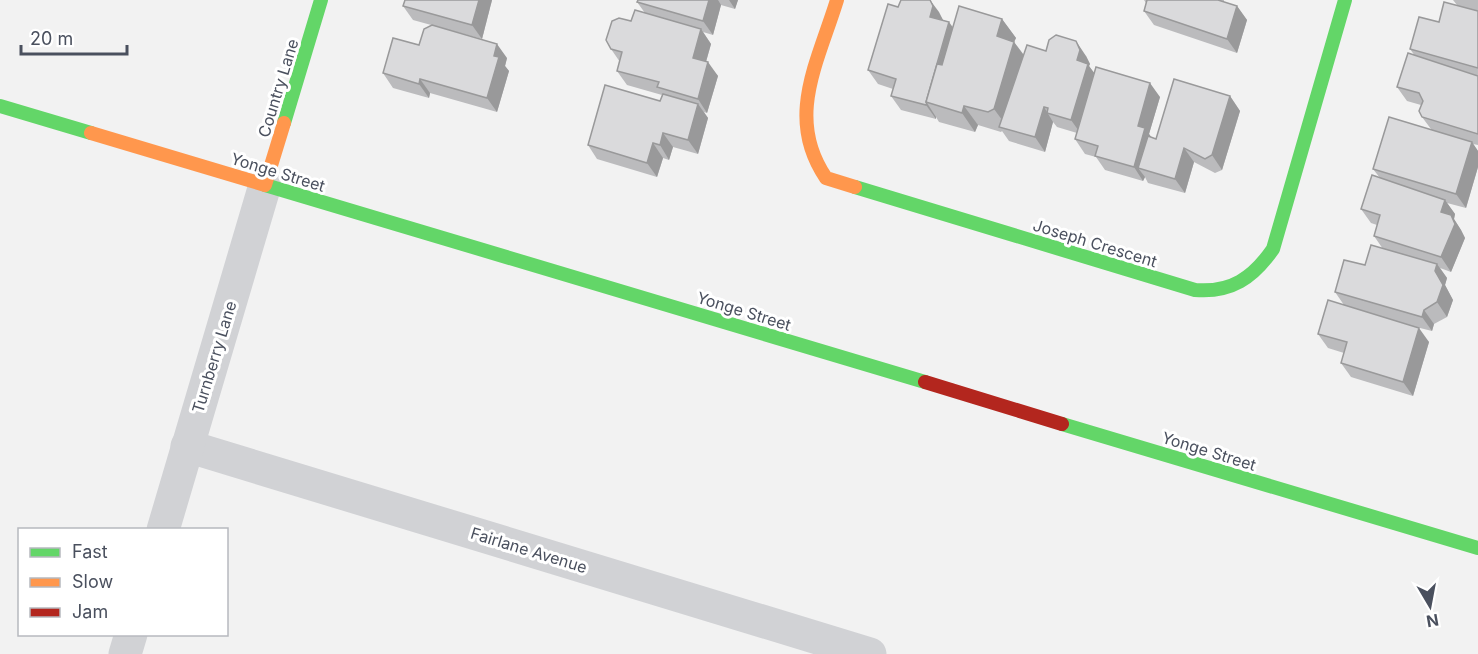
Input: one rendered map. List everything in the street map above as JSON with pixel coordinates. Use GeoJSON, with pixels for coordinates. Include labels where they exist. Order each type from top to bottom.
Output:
{"type":"FeatureCollection","features":[{"type":"Feature","properties":{"kind":"main road","name":"Country Lane"},"geometry":{"type":"LineString","coordinates":[[266,185],[321,0]]}},
{"type":"Feature","properties":{"kind":"main road","name":"Joseph Crescent"},"geometry":{"type":"LineString","coordinates":[[837,0],[805,108],[806,134],[813,159],[826,178],[1184,287],[1213,293],[1245,282],[1257,271],[1273,249],[1345,0]]}},
{"type":"Feature","properties":{"kind":"main road","name":"Yonge Street"},"geometry":{"type":"LineString","coordinates":[[0,106],[1478,548]]}},
{"type":"Feature","properties":{"kind":"street","name":"Turnberry Lane"},"geometry":{"type":"LineString","coordinates":[[164,528],[266,185]]}},
{"type":"Feature","properties":{"kind":"street","name":"Fairlane Avenue"},"geometry":{"type":"LineString","coordinates":[[187,446],[870,654]]}},
{"type":"Feature","properties":{"kind":"street"},"geometry":{"type":"LineString","coordinates":[[125,654],[130,636]]}},
{"type":"Feature","properties":{"kind":"building"},"geometry":{"type":"Polygon","coordinates":[[[405,0],[479,0],[472,25],[403,6],[405,0]]]}},
{"type":"Feature","properties":{"kind":"building"},"geometry":{"type":"Polygon","coordinates":[[[638,0],[709,0],[703,21],[637,2],[638,0]]]}},
{"type":"Feature","properties":{"kind":"building"},"geometry":{"type":"Polygon","coordinates":[[[901,0],[930,0],[933,6],[930,17],[949,22],[926,105],[891,96],[896,79],[868,70],[888,4],[898,7],[901,0]]]}},
{"type":"Feature","properties":{"kind":"building"},"geometry":{"type":"Polygon","coordinates":[[[1147,0],[1218,0],[1237,6],[1227,39],[1144,11],[1147,0]]]}},
{"type":"Feature","properties":{"kind":"building"},"geometry":{"type":"Polygon","coordinates":[[[1444,2],[1478,11],[1478,68],[1410,49],[1419,17],[1439,22],[1444,2]]]}},
{"type":"Feature","properties":{"kind":"building"},"geometry":{"type":"Polygon","coordinates":[[[959,6],[1002,19],[997,36],[1014,42],[994,109],[988,112],[964,106],[962,113],[926,102],[937,64],[942,65],[959,6]]]}},
{"type":"Feature","properties":{"kind":"building"},"geometry":{"type":"Polygon","coordinates":[[[635,10],[701,29],[693,58],[708,62],[698,99],[657,87],[659,82],[617,71],[622,52],[611,49],[606,40],[612,21],[619,18],[631,21],[635,10]]]}},
{"type":"Feature","properties":{"kind":"building"},"geometry":{"type":"Polygon","coordinates":[[[432,25],[497,44],[494,56],[499,57],[487,98],[420,79],[419,84],[383,73],[393,38],[419,45],[424,29],[432,25]]]}},
{"type":"Feature","properties":{"kind":"building"},"geometry":{"type":"Polygon","coordinates":[[[1056,35],[1076,41],[1080,50],[1077,60],[1088,64],[1071,120],[1047,113],[1048,108],[1044,107],[1035,137],[999,127],[1027,45],[1046,51],[1049,40],[1056,35]]]}},
{"type":"Feature","properties":{"kind":"building"},"geometry":{"type":"Polygon","coordinates":[[[1408,53],[1478,76],[1478,134],[1422,117],[1419,111],[1423,101],[1419,93],[1397,87],[1408,53]]]}},
{"type":"Feature","properties":{"kind":"building"},"geometry":{"type":"Polygon","coordinates":[[[1096,67],[1150,83],[1138,126],[1145,128],[1134,167],[1095,156],[1098,146],[1075,139],[1096,67]]]}},
{"type":"Feature","properties":{"kind":"building"},"geometry":{"type":"Polygon","coordinates":[[[1174,79],[1230,96],[1212,155],[1205,159],[1184,148],[1175,179],[1138,168],[1148,136],[1156,139],[1174,79]]]}},
{"type":"Feature","properties":{"kind":"building"},"geometry":{"type":"Polygon","coordinates":[[[605,85],[660,101],[663,94],[698,104],[688,140],[663,133],[660,145],[653,143],[647,163],[588,145],[605,85]]]}},
{"type":"Feature","properties":{"kind":"building"},"geometry":{"type":"Polygon","coordinates":[[[1389,117],[1472,142],[1456,194],[1373,169],[1389,117]]]}},
{"type":"Feature","properties":{"kind":"building"},"geometry":{"type":"Polygon","coordinates":[[[1372,175],[1445,200],[1441,212],[1451,215],[1455,224],[1441,257],[1374,236],[1380,215],[1361,209],[1372,175]]]}},
{"type":"Feature","properties":{"kind":"building"},"geometry":{"type":"Polygon","coordinates":[[[1371,245],[1437,264],[1435,271],[1443,285],[1437,302],[1424,310],[1422,317],[1335,292],[1344,260],[1365,265],[1371,245]]]}},
{"type":"Feature","properties":{"kind":"building"},"geometry":{"type":"Polygon","coordinates":[[[1328,300],[1419,328],[1403,382],[1341,363],[1347,342],[1318,334],[1328,300]]]}},
{"type":"Feature","properties":{"kind":"traffic: fast"},"geometry":{"type":"LineString","coordinates":[[284,123],[321,0]]}},
{"type":"Feature","properties":{"kind":"traffic: fast"},"geometry":{"type":"LineString","coordinates":[[855,187],[1195,290],[1220,289],[1230,286],[1249,276],[1273,249],[1345,0]]}},
{"type":"Feature","properties":{"kind":"traffic: fast"},"geometry":{"type":"LineString","coordinates":[[0,106],[91,133]]}},
{"type":"Feature","properties":{"kind":"traffic: fast"},"geometry":{"type":"LineString","coordinates":[[265,185],[925,382]]}},
{"type":"Feature","properties":{"kind":"traffic: fast"},"geometry":{"type":"LineString","coordinates":[[1062,424],[1478,548]]}},
{"type":"Feature","properties":{"kind":"traffic: slow"},"geometry":{"type":"LineString","coordinates":[[837,0],[809,90],[806,112],[808,134],[814,156],[826,178],[855,187]]}},
{"type":"Feature","properties":{"kind":"traffic: slow"},"geometry":{"type":"LineString","coordinates":[[91,133],[265,185],[284,123]]}},
{"type":"Feature","properties":{"kind":"traffic: jam"},"geometry":{"type":"LineString","coordinates":[[925,382],[1062,424]]}}]}
